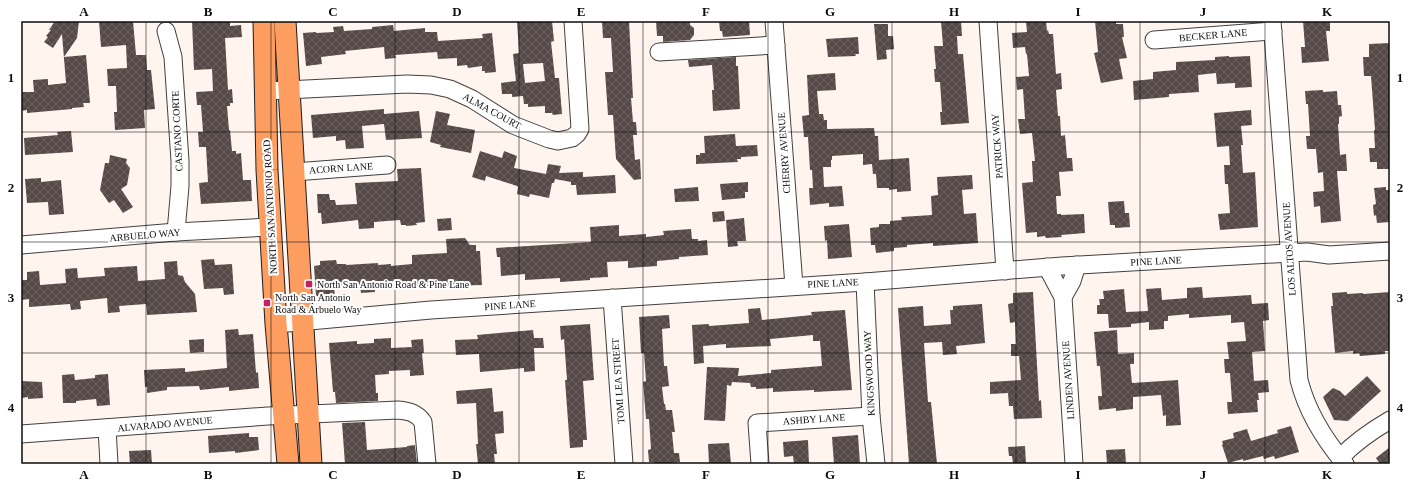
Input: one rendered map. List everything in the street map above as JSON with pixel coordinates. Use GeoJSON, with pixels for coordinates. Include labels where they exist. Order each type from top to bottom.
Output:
{"type":"FeatureCollection","features":[{"type":"Feature","properties":{"kind":"main road","name":"NORTH SAN ANTONIO ROAD"},"geometry":{"type":"LineString","coordinates":[[264,21],[267,170],[270,227],[276,324],[288,464]]}},
{"type":"Feature","properties":{"kind":"main road"},"geometry":{"type":"LineString","coordinates":[[285,21],[311,464]]}},
{"type":"Feature","properties":{"kind":"street","name":"ALMA COURT"},"geometry":{"type":"LineString","coordinates":[[266,91],[407,84],[431,85],[450,89],[472,99],[513,125],[549,139],[558,141],[565,140],[572,138],[580,129],[573,21]]}},
{"type":"Feature","properties":{"kind":"street","name":"CHERRY AVENUE"},"geometry":{"type":"LineString","coordinates":[[774,21],[794,286]]}},
{"type":"Feature","properties":{"kind":"street","name":"PATRICK WAY"},"geometry":{"type":"LineString","coordinates":[[988,21],[1005,271]]}},
{"type":"Feature","properties":{"kind":"street","name":"BECKER LANE"},"geometry":{"type":"LineString","coordinates":[[1154,40],[1273,26]]}},
{"type":"Feature","properties":{"kind":"street","name":"LOS ALTOS AVENUE"},"geometry":{"type":"LineString","coordinates":[[1273,26],[1299,380],[1302,392],[1315,423],[1326,440],[1343,461]]}},
{"type":"Feature","properties":{"kind":"street","name":"CASTANO CORTE"},"geometry":{"type":"LineString","coordinates":[[166,31],[173,57],[180,161],[180,186],[176,232]]}},
{"type":"Feature","properties":{"kind":"street"},"geometry":{"type":"LineString","coordinates":[[659,52],[776,45]]}},
{"type":"Feature","properties":{"kind":"street","name":"ACORN LANE"},"geometry":{"type":"LineString","coordinates":[[294,172],[387,165]]}},
{"type":"Feature","properties":{"kind":"street","name":"ARBUELO WAY"},"geometry":{"type":"LineString","coordinates":[[21,245],[176,232],[270,227]]}},
{"type":"Feature","properties":{"kind":"street","name":"PINE LANE"},"geometry":{"type":"LineString","coordinates":[[276,324],[431,310],[865,282],[1077,265],[1307,252],[1329,255],[1390,251]]}},
{"type":"Feature","properties":{"kind":"street"},"geometry":{"type":"LineString","coordinates":[[1062,297],[1072,281],[1077,265]]}},
{"type":"Feature","properties":{"kind":"street","name":"LINDEN AVENUE"},"geometry":{"type":"LineString","coordinates":[[1048,267],[1062,297],[1074,464]]}},
{"type":"Feature","properties":{"kind":"street","name":"KINGSWOOD WAY"},"geometry":{"type":"LineString","coordinates":[[865,282],[871,416],[876,464]]}},
{"type":"Feature","properties":{"kind":"street","name":"TOMI LEA STREET"},"geometry":{"type":"LineString","coordinates":[[612,298],[624,464]]}},
{"type":"Feature","properties":{"kind":"street","name":"ALVARADO AVENUE"},"geometry":{"type":"LineString","coordinates":[[21,434],[285,415],[398,410],[414,413],[420,417],[423,422],[427,464]]}},
{"type":"Feature","properties":{"kind":"street","name":"ASHBY LANE"},"geometry":{"type":"LineString","coordinates":[[760,464],[757,423],[871,416]]}},
{"type":"Feature","properties":{"kind":"street"},"geometry":{"type":"LineString","coordinates":[[1343,461],[1351,446],[1374,429],[1390,420]]}},
{"type":"Feature","properties":{"kind":"street"},"geometry":{"type":"LineString","coordinates":[[107,428],[109,464]]}},
{"type":"Feature","properties":{"kind":"building"},"geometry":{"type":"Polygon","coordinates":[[[55,21],[79,21],[77,38],[64,57],[86,55],[90,103],[83,103],[84,107],[72,109],[27,113],[27,110],[21,111],[21,92],[34,92],[33,80],[48,79],[48,85],[66,83],[62,34],[53,48],[44,42],[48,37],[46,36],[51,30],[49,30],[55,21]]]}},
{"type":"Feature","properties":{"kind":"building"},"geometry":{"type":"Polygon","coordinates":[[[99,21],[133,21],[136,55],[146,55],[147,70],[151,70],[155,109],[144,110],[145,128],[115,130],[114,112],[117,112],[116,86],[108,86],[107,69],[127,68],[126,45],[101,47],[99,21]]]}},
{"type":"Feature","properties":{"kind":"building"},"geometry":{"type":"Polygon","coordinates":[[[192,21],[230,21],[230,26],[241,25],[242,37],[225,38],[228,90],[232,89],[233,103],[230,103],[230,106],[227,106],[232,151],[236,151],[236,154],[241,153],[243,180],[251,180],[252,201],[201,204],[199,183],[208,182],[206,147],[199,147],[198,132],[203,132],[201,105],[197,105],[196,92],[213,91],[212,69],[194,70],[192,21]]]}},
{"type":"Feature","properties":{"kind":"building"},"geometry":{"type":"Polygon","coordinates":[[[517,21],[552,21],[554,41],[551,42],[555,78],[559,78],[562,114],[553,115],[552,113],[545,113],[545,106],[528,107],[528,104],[524,104],[523,96],[512,97],[512,94],[502,94],[501,83],[516,81],[513,54],[519,53],[517,21]],[[543,63],[523,64],[525,83],[545,81],[543,63]]]}},
{"type":"Feature","properties":{"kind":"building"},"geometry":{"type":"Polygon","coordinates":[[[602,21],[629,21],[633,98],[631,98],[633,122],[636,122],[637,135],[633,135],[635,160],[640,159],[641,179],[634,180],[616,159],[613,115],[608,115],[605,72],[613,72],[611,38],[603,38],[602,21]]]}},
{"type":"Feature","properties":{"kind":"building"},"geometry":{"type":"Polygon","coordinates":[[[656,21],[690,21],[690,25],[694,28],[694,35],[690,40],[663,42],[663,36],[657,36],[656,21]]]}},
{"type":"Feature","properties":{"kind":"building"},"geometry":{"type":"Polygon","coordinates":[[[719,21],[749,21],[750,35],[723,37],[722,31],[720,31],[719,21]]]}},
{"type":"Feature","properties":{"kind":"building"},"geometry":{"type":"Polygon","coordinates":[[[941,21],[961,21],[962,36],[957,36],[958,54],[963,54],[969,123],[941,125],[940,112],[942,112],[940,82],[935,82],[934,69],[936,69],[934,46],[943,46],[941,21]]]}},
{"type":"Feature","properties":{"kind":"building"},"geometry":{"type":"Polygon","coordinates":[[[1026,21],[1046,21],[1047,31],[1048,30],[1049,34],[1053,34],[1056,74],[1061,73],[1062,89],[1056,90],[1058,116],[1060,116],[1061,136],[1065,135],[1067,158],[1072,158],[1073,171],[1059,172],[1061,196],[1056,196],[1057,214],[1084,214],[1085,233],[1046,238],[1045,236],[1037,237],[1037,232],[1026,233],[1022,183],[1033,182],[1032,161],[1035,161],[1032,133],[1020,134],[1018,119],[1025,119],[1023,89],[1017,90],[1016,77],[1029,76],[1027,54],[1025,47],[1013,48],[1012,33],[1027,32],[1026,21]]]}},
{"type":"Feature","properties":{"kind":"building"},"geometry":{"type":"Polygon","coordinates":[[[1095,21],[1116,21],[1116,24],[1123,24],[1124,37],[1122,37],[1127,58],[1119,59],[1123,79],[1101,83],[1094,53],[1098,52],[1095,21]]]}},
{"type":"Feature","properties":{"kind":"building"},"geometry":{"type":"Polygon","coordinates":[[[1303,21],[1330,21],[1330,31],[1326,31],[1329,61],[1302,63],[1301,47],[1305,47],[1303,21]]]}},
{"type":"Feature","properties":{"kind":"building"},"geometry":{"type":"Polygon","coordinates":[[[874,24],[888,24],[888,36],[893,36],[894,49],[886,50],[887,59],[877,60],[874,24]]]}},
{"type":"Feature","properties":{"kind":"building"},"geometry":{"type":"Polygon","coordinates":[[[393,25],[394,31],[425,28],[425,32],[437,32],[438,41],[483,38],[482,34],[492,33],[496,72],[485,73],[485,71],[482,71],[482,66],[468,68],[467,65],[457,66],[457,58],[438,59],[437,52],[395,55],[396,58],[385,59],[384,47],[345,51],[346,54],[321,57],[322,64],[306,66],[303,33],[334,32],[333,27],[343,26],[344,31],[372,29],[372,27],[393,25]]]}},
{"type":"Feature","properties":{"kind":"building"},"geometry":{"type":"Polygon","coordinates":[[[858,37],[859,54],[855,54],[856,56],[828,57],[826,39],[858,37]]]}},
{"type":"Feature","properties":{"kind":"building"},"geometry":{"type":"Polygon","coordinates":[[[1390,43],[1390,169],[1377,169],[1377,162],[1370,162],[1369,148],[1375,148],[1375,130],[1371,76],[1364,76],[1363,57],[1369,57],[1369,44],[1390,43]]]}},
{"type":"Feature","properties":{"kind":"building"},"geometry":{"type":"Polygon","coordinates":[[[1250,56],[1252,87],[1235,88],[1235,83],[1217,84],[1216,73],[1198,75],[1199,92],[1169,94],[1169,97],[1134,100],[1133,81],[1153,79],[1153,72],[1176,70],[1176,62],[1215,60],[1215,57],[1250,56]]]}},
{"type":"Feature","properties":{"kind":"building"},"geometry":{"type":"Polygon","coordinates":[[[736,57],[736,66],[738,66],[740,109],[713,111],[712,90],[714,90],[712,65],[689,67],[688,60],[736,57]]]}},
{"type":"Feature","properties":{"kind":"building"},"geometry":{"type":"Polygon","coordinates":[[[835,73],[836,90],[817,91],[819,114],[823,114],[824,120],[827,120],[827,129],[874,128],[875,136],[878,136],[879,160],[909,158],[911,191],[897,192],[897,189],[889,190],[889,188],[877,188],[876,174],[873,174],[872,164],[863,165],[863,154],[832,156],[831,167],[823,167],[824,187],[842,186],[844,206],[829,207],[829,203],[810,205],[809,188],[813,188],[812,170],[810,170],[808,137],[804,137],[802,116],[809,115],[807,75],[835,73]]]}},
{"type":"Feature","properties":{"kind":"building"},"geometry":{"type":"Polygon","coordinates":[[[1323,90],[1323,92],[1337,91],[1338,105],[1341,105],[1342,116],[1339,117],[1338,124],[1340,155],[1346,154],[1347,171],[1337,171],[1341,221],[1321,223],[1320,206],[1314,207],[1313,192],[1324,191],[1323,172],[1318,173],[1316,149],[1307,149],[1306,136],[1310,136],[1308,104],[1306,104],[1305,91],[1323,90]]]}},
{"type":"Feature","properties":{"kind":"building"},"geometry":{"type":"Polygon","coordinates":[[[384,109],[384,114],[419,111],[422,138],[386,140],[384,124],[362,126],[364,148],[346,149],[345,140],[336,141],[336,136],[313,138],[311,115],[384,109]]]}},
{"type":"Feature","properties":{"kind":"building"},"geometry":{"type":"Polygon","coordinates":[[[1251,110],[1252,125],[1241,126],[1243,145],[1241,145],[1243,173],[1255,172],[1258,227],[1220,230],[1218,214],[1230,213],[1228,184],[1225,184],[1224,165],[1230,165],[1229,146],[1217,147],[1214,113],[1251,110]]]}},
{"type":"Feature","properties":{"kind":"building"},"geometry":{"type":"Polygon","coordinates":[[[436,111],[450,114],[447,125],[475,130],[471,153],[440,147],[441,145],[430,142],[436,111]]]}},
{"type":"Feature","properties":{"kind":"building"},"geometry":{"type":"Polygon","coordinates":[[[71,131],[73,152],[25,155],[24,138],[58,135],[57,132],[71,131]]]}},
{"type":"Feature","properties":{"kind":"building"},"geometry":{"type":"Polygon","coordinates":[[[735,134],[736,146],[757,145],[758,156],[741,157],[741,159],[737,159],[738,162],[696,164],[696,155],[705,153],[704,136],[735,134]]]}},
{"type":"Feature","properties":{"kind":"building"},"geometry":{"type":"Polygon","coordinates":[[[480,151],[502,158],[504,151],[517,156],[514,168],[546,174],[548,164],[561,166],[559,173],[583,172],[583,177],[615,175],[616,193],[577,195],[576,185],[571,185],[571,182],[555,179],[554,183],[552,183],[549,198],[530,194],[529,197],[517,194],[517,186],[486,176],[485,181],[472,177],[480,151]]]}},
{"type":"Feature","properties":{"kind":"building"},"geometry":{"type":"Polygon","coordinates":[[[110,155],[127,159],[126,163],[130,168],[127,185],[121,189],[133,207],[123,213],[114,200],[109,203],[100,190],[105,163],[109,163],[110,155]]]}},
{"type":"Feature","properties":{"kind":"building"},"geometry":{"type":"Polygon","coordinates":[[[421,168],[425,222],[416,223],[417,225],[406,226],[401,225],[400,220],[374,222],[374,228],[359,229],[358,220],[322,224],[321,213],[318,213],[317,194],[329,194],[330,200],[335,200],[336,205],[357,204],[355,183],[398,181],[397,169],[421,168]]]}},
{"type":"Feature","properties":{"kind":"building"},"geometry":{"type":"Polygon","coordinates":[[[972,175],[973,189],[962,190],[964,214],[976,213],[978,243],[933,246],[933,243],[907,245],[907,247],[894,248],[894,251],[876,253],[875,245],[871,245],[870,228],[879,227],[879,224],[890,224],[890,221],[902,220],[901,217],[932,215],[931,196],[938,195],[937,177],[972,175]]]}},
{"type":"Feature","properties":{"kind":"building"},"geometry":{"type":"Polygon","coordinates":[[[41,178],[41,182],[61,180],[64,214],[49,215],[48,202],[27,203],[25,179],[41,178]]]}},
{"type":"Feature","properties":{"kind":"building"},"geometry":{"type":"Polygon","coordinates":[[[748,182],[748,192],[745,192],[745,198],[722,200],[720,184],[748,182]]]}},
{"type":"Feature","properties":{"kind":"building"},"geometry":{"type":"Polygon","coordinates":[[[698,187],[699,201],[675,202],[674,189],[698,187]]]}},
{"type":"Feature","properties":{"kind":"building"},"geometry":{"type":"Polygon","coordinates":[[[1386,187],[1386,190],[1390,190],[1390,222],[1377,223],[1376,215],[1374,216],[1373,205],[1376,204],[1374,188],[1386,187]]]}},
{"type":"Feature","properties":{"kind":"building"},"geometry":{"type":"Polygon","coordinates":[[[1124,201],[1125,213],[1129,213],[1130,227],[1115,228],[1115,225],[1110,225],[1108,202],[1124,201]]]}},
{"type":"Feature","properties":{"kind":"building"},"geometry":{"type":"Polygon","coordinates":[[[724,211],[725,221],[713,222],[712,212],[724,211]]]}},
{"type":"Feature","properties":{"kind":"building"},"geometry":{"type":"Polygon","coordinates":[[[451,218],[452,230],[438,231],[437,219],[451,218]]]}},
{"type":"Feature","properties":{"kind":"building"},"geometry":{"type":"Polygon","coordinates":[[[744,218],[746,241],[737,241],[738,246],[728,247],[726,220],[744,218]]]}},
{"type":"Feature","properties":{"kind":"building"},"geometry":{"type":"Polygon","coordinates":[[[849,224],[852,257],[828,259],[827,240],[825,241],[824,226],[849,224]]]}},
{"type":"Feature","properties":{"kind":"building"},"geometry":{"type":"Polygon","coordinates":[[[619,225],[619,236],[646,234],[646,237],[664,235],[663,231],[691,229],[692,239],[698,239],[698,241],[707,240],[708,255],[679,257],[679,259],[657,261],[657,266],[628,268],[628,261],[607,262],[608,277],[590,278],[590,280],[560,282],[560,278],[525,280],[525,274],[501,276],[500,257],[497,257],[496,248],[591,242],[590,227],[619,225]]]}},
{"type":"Feature","properties":{"kind":"building"},"geometry":{"type":"Polygon","coordinates":[[[465,238],[470,245],[476,245],[476,251],[480,251],[482,285],[443,285],[400,289],[399,281],[374,282],[375,292],[361,293],[360,285],[334,286],[335,298],[319,300],[319,296],[316,296],[314,266],[320,265],[320,261],[336,260],[337,264],[346,265],[378,263],[378,265],[391,264],[391,266],[412,264],[412,255],[447,253],[446,239],[465,238]]]}},
{"type":"Feature","properties":{"kind":"building"},"geometry":{"type":"Polygon","coordinates":[[[214,259],[215,265],[232,264],[234,294],[224,295],[223,288],[204,289],[201,260],[214,259]]]}},
{"type":"Feature","properties":{"kind":"building"},"geometry":{"type":"Polygon","coordinates":[[[177,261],[178,275],[183,276],[185,282],[195,294],[197,312],[147,315],[146,304],[119,306],[120,312],[108,313],[107,298],[80,301],[81,309],[71,310],[70,304],[29,307],[29,299],[21,300],[21,280],[27,280],[27,272],[39,271],[40,285],[66,283],[65,269],[77,268],[78,278],[105,276],[104,268],[137,266],[138,281],[165,279],[164,262],[177,261]]]}},
{"type":"Feature","properties":{"kind":"building"},"geometry":{"type":"Polygon","coordinates":[[[1202,287],[1203,298],[1251,295],[1252,304],[1268,303],[1269,320],[1263,321],[1265,351],[1252,352],[1254,381],[1268,380],[1269,392],[1258,393],[1258,412],[1228,414],[1227,402],[1232,402],[1230,373],[1225,373],[1224,359],[1229,359],[1227,342],[1246,341],[1244,322],[1231,323],[1231,315],[1189,318],[1189,314],[1168,316],[1168,321],[1164,321],[1164,329],[1149,330],[1149,322],[1131,324],[1131,327],[1109,328],[1108,314],[1097,314],[1097,305],[1100,305],[1099,299],[1104,299],[1103,291],[1124,289],[1126,312],[1148,311],[1146,289],[1161,288],[1162,300],[1187,298],[1187,288],[1202,287]]]}},
{"type":"Feature","properties":{"kind":"building"},"geometry":{"type":"Polygon","coordinates":[[[1033,292],[1039,401],[1041,400],[1042,418],[1014,419],[1013,406],[1009,406],[1008,393],[990,394],[990,382],[1021,380],[1019,356],[1011,356],[1011,344],[1016,344],[1015,322],[1010,323],[1008,304],[1013,303],[1013,293],[1033,292]]]}},
{"type":"Feature","properties":{"kind":"building"},"geometry":{"type":"Polygon","coordinates":[[[1347,292],[1347,294],[1363,294],[1390,292],[1390,351],[1385,351],[1385,354],[1360,356],[1359,353],[1353,354],[1353,351],[1335,353],[1331,306],[1333,306],[1332,293],[1347,292]]]}},
{"type":"Feature","properties":{"kind":"building"},"geometry":{"type":"Polygon","coordinates":[[[982,304],[985,343],[956,346],[957,354],[943,355],[942,342],[924,343],[928,402],[931,402],[937,464],[909,464],[898,308],[923,306],[924,326],[951,324],[950,310],[953,310],[953,306],[982,304]]]}},
{"type":"Feature","properties":{"kind":"building"},"geometry":{"type":"Polygon","coordinates":[[[760,308],[762,320],[812,315],[811,312],[845,310],[852,390],[773,392],[773,388],[756,389],[756,387],[751,387],[750,383],[732,382],[731,386],[727,385],[725,421],[704,420],[707,367],[739,368],[738,376],[771,373],[771,370],[822,366],[820,341],[813,341],[813,335],[770,339],[771,346],[726,348],[726,344],[703,346],[704,363],[694,364],[692,325],[709,324],[709,326],[749,323],[748,309],[760,308]]]}},
{"type":"Feature","properties":{"kind":"building"},"geometry":{"type":"Polygon","coordinates":[[[669,315],[670,328],[662,329],[664,366],[667,366],[669,386],[662,387],[666,410],[672,410],[675,432],[672,432],[674,453],[679,453],[680,462],[672,464],[654,464],[654,462],[649,462],[648,450],[651,449],[649,419],[646,419],[643,382],[646,381],[644,353],[641,353],[639,317],[669,315]]]}},
{"type":"Feature","properties":{"kind":"building"},"geometry":{"type":"Polygon","coordinates":[[[590,324],[594,380],[583,381],[587,440],[583,440],[583,447],[570,448],[565,380],[567,380],[564,339],[561,340],[560,326],[590,324]]]}},
{"type":"Feature","properties":{"kind":"building"},"geometry":{"type":"Polygon","coordinates":[[[238,329],[239,335],[253,334],[256,373],[258,372],[259,388],[229,391],[229,387],[200,390],[199,386],[167,387],[167,390],[147,393],[147,387],[145,387],[144,370],[185,368],[185,372],[227,368],[225,330],[238,329]]]}},
{"type":"Feature","properties":{"kind":"building"},"geometry":{"type":"Polygon","coordinates":[[[533,330],[534,338],[543,338],[544,348],[534,348],[535,371],[524,372],[524,368],[480,372],[479,354],[456,355],[455,340],[478,339],[477,335],[533,330]]]}},
{"type":"Feature","properties":{"kind":"building"},"geometry":{"type":"Polygon","coordinates":[[[1117,330],[1118,354],[1134,353],[1134,364],[1130,364],[1132,383],[1178,380],[1181,425],[1166,426],[1166,415],[1163,416],[1161,395],[1133,397],[1133,409],[1116,411],[1116,408],[1099,410],[1098,396],[1102,396],[1100,366],[1097,366],[1094,332],[1117,330]]]}},
{"type":"Feature","properties":{"kind":"building"},"geometry":{"type":"Polygon","coordinates":[[[391,338],[391,348],[412,347],[411,340],[423,339],[424,353],[422,353],[424,375],[410,376],[410,370],[389,371],[389,374],[375,375],[378,401],[336,403],[335,392],[333,392],[329,343],[357,341],[357,344],[374,343],[374,339],[391,338]]]}},
{"type":"Feature","properties":{"kind":"building"},"geometry":{"type":"Polygon","coordinates":[[[204,339],[204,352],[190,353],[189,340],[204,339]]]}},
{"type":"Feature","properties":{"kind":"building"},"geometry":{"type":"Polygon","coordinates":[[[74,374],[75,380],[95,378],[95,375],[108,374],[110,405],[97,406],[96,399],[76,401],[76,403],[63,403],[62,375],[74,374]]]}},
{"type":"Feature","properties":{"kind":"building"},"geometry":{"type":"Polygon","coordinates":[[[1367,376],[1381,391],[1348,421],[1334,420],[1323,397],[1333,388],[1340,391],[1345,396],[1367,376]]]}},
{"type":"Feature","properties":{"kind":"building"},"geometry":{"type":"Polygon","coordinates":[[[21,381],[42,382],[43,398],[21,398],[21,381]]]}},
{"type":"Feature","properties":{"kind":"building"},"geometry":{"type":"Polygon","coordinates":[[[492,388],[494,412],[503,411],[504,433],[495,434],[497,454],[494,454],[495,464],[478,464],[476,444],[478,444],[476,403],[457,404],[456,391],[492,388]]]}},
{"type":"Feature","properties":{"kind":"building"},"geometry":{"type":"Polygon","coordinates":[[[365,422],[367,450],[415,445],[417,464],[345,464],[342,423],[365,422]]]}},
{"type":"Feature","properties":{"kind":"building"},"geometry":{"type":"Polygon","coordinates":[[[1291,426],[1299,452],[1275,459],[1274,456],[1264,459],[1263,456],[1228,463],[1222,441],[1234,438],[1233,433],[1247,429],[1251,441],[1278,433],[1277,430],[1291,426]]]}},
{"type":"Feature","properties":{"kind":"building"},"geometry":{"type":"Polygon","coordinates":[[[249,433],[249,437],[258,437],[259,450],[235,453],[235,451],[209,453],[208,436],[249,433]]]}},
{"type":"Feature","properties":{"kind":"building"},"geometry":{"type":"Polygon","coordinates":[[[858,435],[860,464],[834,464],[832,437],[858,435]]]}},
{"type":"Feature","properties":{"kind":"building"},"geometry":{"type":"Polygon","coordinates":[[[808,440],[809,464],[794,464],[793,456],[784,457],[783,442],[808,440]]]}},
{"type":"Feature","properties":{"kind":"building"},"geometry":{"type":"Polygon","coordinates":[[[729,443],[731,464],[709,464],[708,444],[729,443]]]}},
{"type":"Feature","properties":{"kind":"building"},"geometry":{"type":"Polygon","coordinates":[[[1025,446],[1026,464],[1013,464],[1012,456],[1009,456],[1008,447],[1025,446]]]}},
{"type":"Feature","properties":{"kind":"building"},"geometry":{"type":"Polygon","coordinates":[[[1390,447],[1390,464],[1380,464],[1376,458],[1390,447]]]}},
{"type":"Feature","properties":{"kind":"building"},"geometry":{"type":"Polygon","coordinates":[[[1125,449],[1126,464],[1107,464],[1106,450],[1125,449]]]}},
{"type":"Feature","properties":{"kind":"building"},"geometry":{"type":"Polygon","coordinates":[[[151,450],[152,464],[130,464],[129,451],[151,450]]]}},
{"type":"Feature","properties":{"kind":"place","name":"North San Antonio Road & Pine Lane"},"geometry":{"type":"Point","coordinates":[309,284]}},
{"type":"Feature","properties":{"kind":"place","name":"North San Antonio Road & Arbuelo Way"},"geometry":{"type":"Point","coordinates":[267,303]}}]}
